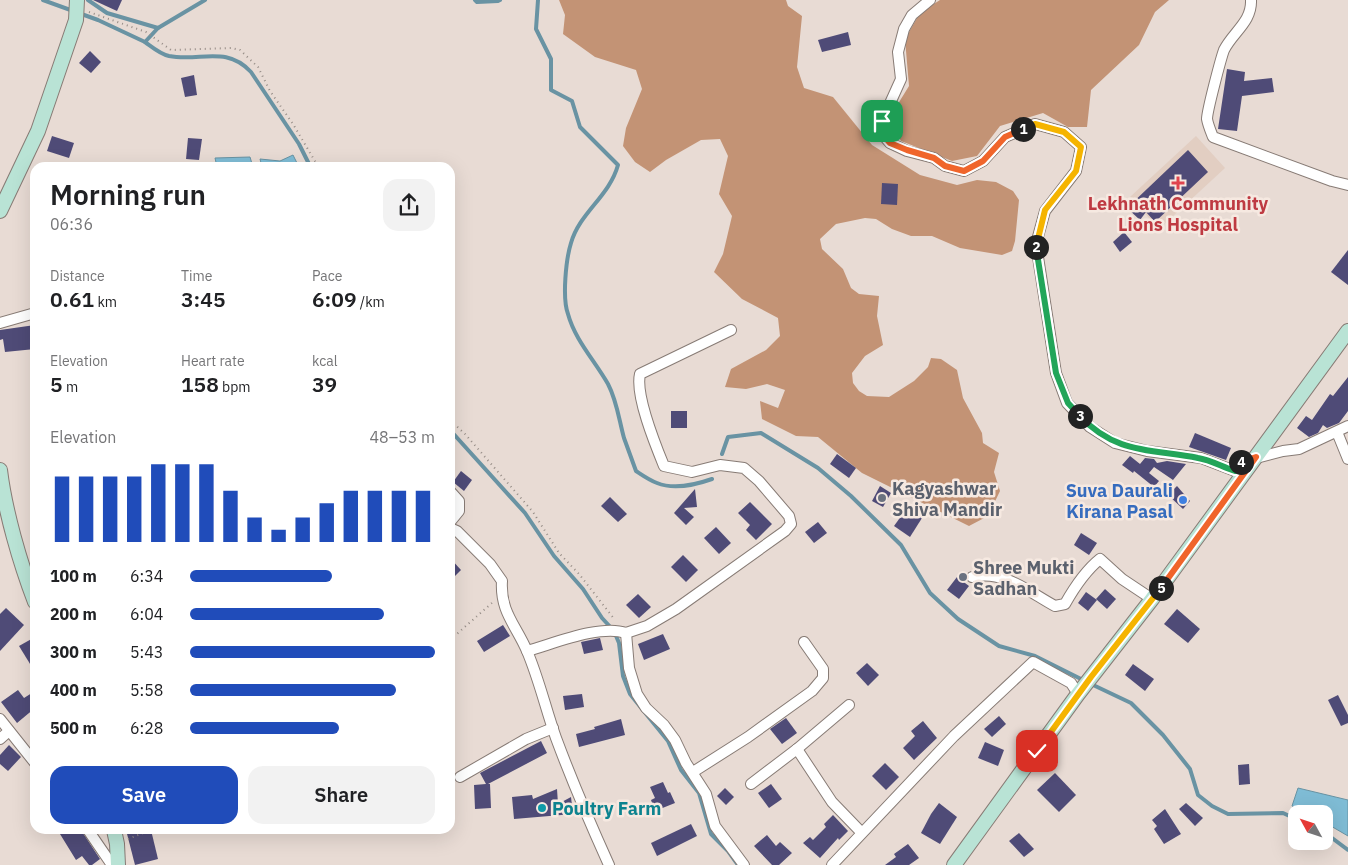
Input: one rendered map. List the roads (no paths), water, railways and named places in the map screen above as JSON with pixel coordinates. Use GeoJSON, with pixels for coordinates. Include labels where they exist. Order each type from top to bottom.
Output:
{"type":"FeatureCollection","features":[{"type":"Feature","properties":{"kind":"main road"},"geometry":{"type":"LineString","coordinates":[[0,211],[38,131],[76,20],[77,4]]}},
{"type":"Feature","properties":{"kind":"main road"},"geometry":{"type":"LineString","coordinates":[[954,865],[1078,694],[1152,599],[1348,331]]}},
{"type":"Feature","properties":{"kind":"main road"},"geometry":{"type":"LineString","coordinates":[[0,470],[2,488],[30,585]]}},
{"type":"Feature","properties":{"kind":"main road"},"geometry":{"type":"LineString","coordinates":[[116,837],[118,865]]}},
{"type":"Feature","properties":{"kind":"street"},"geometry":{"type":"LineString","coordinates":[[930,0],[912,15],[904,29],[898,52],[901,78],[882,121],[883,135],[890,143],[934,158],[945,166],[964,171],[983,161],[1005,137],[1035,124],[1064,132],[1081,147],[1076,171],[1045,210],[1036,244],[1056,373],[1068,403],[1090,427],[1115,443],[1147,451],[1201,458],[1235,471],[1241,462],[1256,457],[1299,449],[1348,426]]}},
{"type":"Feature","properties":{"kind":"street"},"geometry":{"type":"LineString","coordinates":[[1251,0],[1251,7],[1245,24],[1224,50],[1207,118],[1213,137],[1323,178],[1348,185]]}},
{"type":"Feature","properties":{"kind":"street"},"geometry":{"type":"LineString","coordinates":[[0,324],[30,315]]}},
{"type":"Feature","properties":{"kind":"street"},"geometry":{"type":"LineString","coordinates":[[527,651],[576,637],[648,626],[676,609],[785,531],[790,524],[789,516],[759,481],[744,468],[720,465],[692,472],[664,466],[651,432],[638,383],[640,374],[731,330]]}},
{"type":"Feature","properties":{"kind":"street"},"geometry":{"type":"LineString","coordinates":[[1337,432],[1348,459]]}},
{"type":"Feature","properties":{"kind":"street"},"geometry":{"type":"LineString","coordinates":[[455,497],[459,501],[459,511],[455,516]]}},
{"type":"Feature","properties":{"kind":"street"},"geometry":{"type":"LineString","coordinates":[[455,530],[490,564],[502,581],[501,595],[510,620],[527,651],[578,794],[609,865]]}},
{"type":"Feature","properties":{"kind":"street"},"geometry":{"type":"LineString","coordinates":[[972,577],[979,575],[1000,577],[1054,606],[1065,604],[1093,564],[1100,559],[1122,579],[1152,599]]}},
{"type":"Feature","properties":{"kind":"street"},"geometry":{"type":"LineString","coordinates":[[618,632],[637,694],[646,708],[664,725],[675,740],[686,763],[706,794],[715,826],[744,865]]}},
{"type":"Feature","properties":{"kind":"street"},"geometry":{"type":"LineString","coordinates":[[693,772],[748,737],[812,690],[823,678],[823,669],[804,642]]}},
{"type":"Feature","properties":{"kind":"street"},"geometry":{"type":"LineString","coordinates":[[832,865],[861,832],[954,736],[1033,662],[1071,683],[1078,694]]}},
{"type":"Feature","properties":{"kind":"street"},"geometry":{"type":"LineString","coordinates":[[751,784],[797,750],[849,705]]}},
{"type":"Feature","properties":{"kind":"street"},"geometry":{"type":"LineString","coordinates":[[0,719],[30,757]]}},
{"type":"Feature","properties":{"kind":"street"},"geometry":{"type":"LineString","coordinates":[[460,777],[526,739],[553,728]]}},
{"type":"Feature","properties":{"kind":"street"},"geometry":{"type":"LineString","coordinates":[[0,739],[9,731]]}},
{"type":"Feature","properties":{"kind":"street"},"geometry":{"type":"LineString","coordinates":[[797,750],[832,802],[861,832]]}},
{"type":"Feature","properties":{"kind":"street"},"geometry":{"type":"LineString","coordinates":[[91,834],[112,865]]}},
{"type":"Feature","properties":{"kind":"water"},"geometry":{"type":"Polygon","coordinates":[[[293,155],[296,162],[261,162],[260,159],[280,161],[293,155]]]}},
{"type":"Feature","properties":{"kind":"water"},"geometry":{"type":"Polygon","coordinates":[[[250,157],[252,162],[216,162],[215,158],[250,157]]]}},
{"type":"Feature","properties":{"kind":"water"},"geometry":{"type":"Polygon","coordinates":[[[1298,788],[1348,800],[1348,836],[1333,827],[1333,805],[1292,805],[1298,788]]]}},
{"type":"Feature","properties":{"kind":"waterway"},"geometry":{"type":"LineString","coordinates":[[43,0],[98,20],[145,42],[158,28]]}},
{"type":"Feature","properties":{"kind":"waterway"},"geometry":{"type":"LineString","coordinates":[[88,0],[107,13],[158,28],[205,0]]}},
{"type":"Feature","properties":{"kind":"waterway"},"geometry":{"type":"LineString","coordinates":[[475,0],[477,2],[500,0]]}},
{"type":"Feature","properties":{"kind":"waterway"},"geometry":{"type":"LineString","coordinates":[[538,0],[536,29],[551,59],[551,90],[572,101],[580,127],[618,165],[608,186],[581,222],[571,243],[566,268],[565,289],[566,307],[571,324],[580,342],[611,390],[624,438],[636,471],[654,482],[670,486],[692,485],[712,479]]}},
{"type":"Feature","properties":{"kind":"waterway"},"geometry":{"type":"LineString","coordinates":[[145,42],[159,52],[169,56],[222,57],[242,64],[251,72],[299,144],[308,162]]}},
{"type":"Feature","properties":{"kind":"waterway"},"geometry":{"type":"LineString","coordinates":[[722,454],[728,437],[761,433],[818,468],[851,496],[901,545],[930,593],[958,619],[999,646],[1035,656],[1085,681]]}},
{"type":"Feature","properties":{"kind":"waterway"},"geometry":{"type":"LineString","coordinates":[[455,436],[525,513],[554,556],[583,589],[602,618],[614,631],[619,643],[623,676],[630,694],[668,741],[681,770],[699,793],[711,834],[728,851],[738,865]]}},
{"type":"Feature","properties":{"kind":"waterway"},"geometry":{"type":"LineString","coordinates":[[1091,684],[1131,703],[1163,735],[1190,769],[1198,795],[1212,806],[1228,814],[1283,813],[1288,815]]}},
{"type":"Feature","properties":{"kind":"waterway"},"geometry":{"type":"LineString","coordinates":[[1333,839],[1348,850]]}},
{"type":"Feature","properties":{"kind":"place","name":"Lekhnath Community Lions Hospital"},"geometry":{"type":"Point","coordinates":[1178,183]}},
{"type":"Feature","properties":{"kind":"place","name":"Kagyashwar Shiva Mandir"},"geometry":{"type":"Point","coordinates":[882,498]}},
{"type":"Feature","properties":{"kind":"place","name":"Suva Daurali Kirana Pasal"},"geometry":{"type":"Point","coordinates":[1183,500]}},
{"type":"Feature","properties":{"kind":"place","name":"Shree Mukti Sadhan"},"geometry":{"type":"Point","coordinates":[963,577]}},
{"type":"Feature","properties":{"kind":"place","name":"Poultry Farm"},"geometry":{"type":"Point","coordinates":[542,808]}}]}
